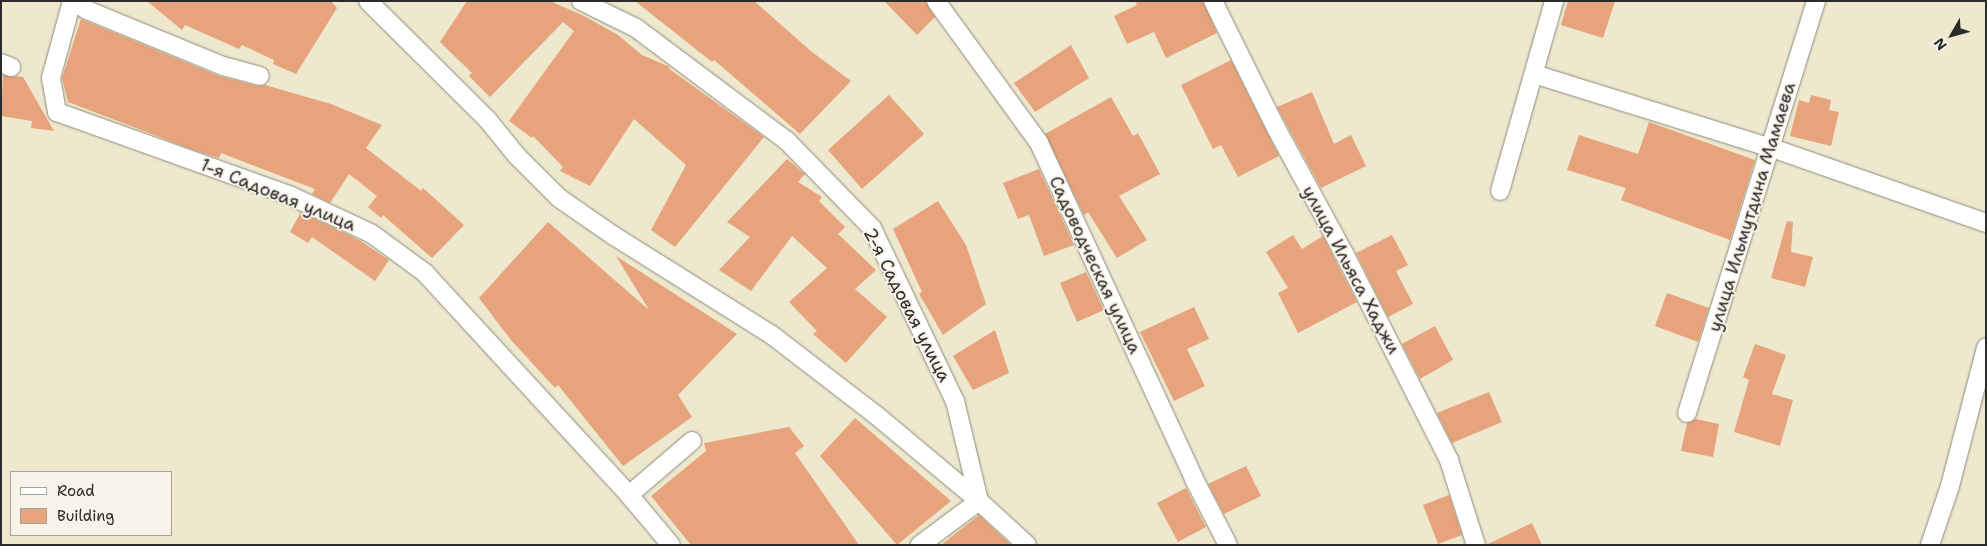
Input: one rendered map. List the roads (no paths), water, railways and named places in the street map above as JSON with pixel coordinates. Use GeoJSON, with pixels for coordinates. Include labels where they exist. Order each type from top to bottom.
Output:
{"type":"FeatureCollection","features":[{"type":"Feature","properties":{"kind":"street","name":"1-я Садовая улица"},"geometry":{"type":"LineString","coordinates":[[260,76],[223,66],[87,10],[72,1],[52,78],[57,112],[292,196],[372,234],[426,273],[629,496],[670,545]]}},
{"type":"Feature","properties":{"kind":"street"},"geometry":{"type":"LineString","coordinates":[[368,1],[487,119],[517,156],[559,198],[614,236],[772,335],[876,415],[979,501],[1028,545]]}},
{"type":"Feature","properties":{"kind":"street","name":"2-я Садовая улица"},"geometry":{"type":"LineString","coordinates":[[581,1],[636,28],[787,141],[872,228],[955,401],[979,501]]}},
{"type":"Feature","properties":{"kind":"street","name":"Садоводческая улица"},"geometry":{"type":"LineString","coordinates":[[936,1],[1039,142],[1194,479],[1228,545]]}},
{"type":"Feature","properties":{"kind":"street","name":"улица Ильяса Хаджи"},"geometry":{"type":"LineString","coordinates":[[1213,1],[1276,128],[1345,254],[1449,460],[1476,545]]}},
{"type":"Feature","properties":{"kind":"street"},"geometry":{"type":"LineString","coordinates":[[1500,191],[1554,1]]}},
{"type":"Feature","properties":{"kind":"street","name":"улица Ильмутдина Мамаева"},"geometry":{"type":"LineString","coordinates":[[1687,413],[1772,148],[1816,1]]}},
{"type":"Feature","properties":{"kind":"street"},"geometry":{"type":"LineString","coordinates":[[1534,74],[1772,148],[1986,223]]}},
{"type":"Feature","properties":{"kind":"street"},"geometry":{"type":"LineString","coordinates":[[1930,545],[1950,486],[1986,348]]}},
{"type":"Feature","properties":{"kind":"street"},"geometry":{"type":"LineString","coordinates":[[629,496],[692,441]]}},
{"type":"Feature","properties":{"kind":"street"},"geometry":{"type":"LineString","coordinates":[[920,545],[979,501]]}}]}
